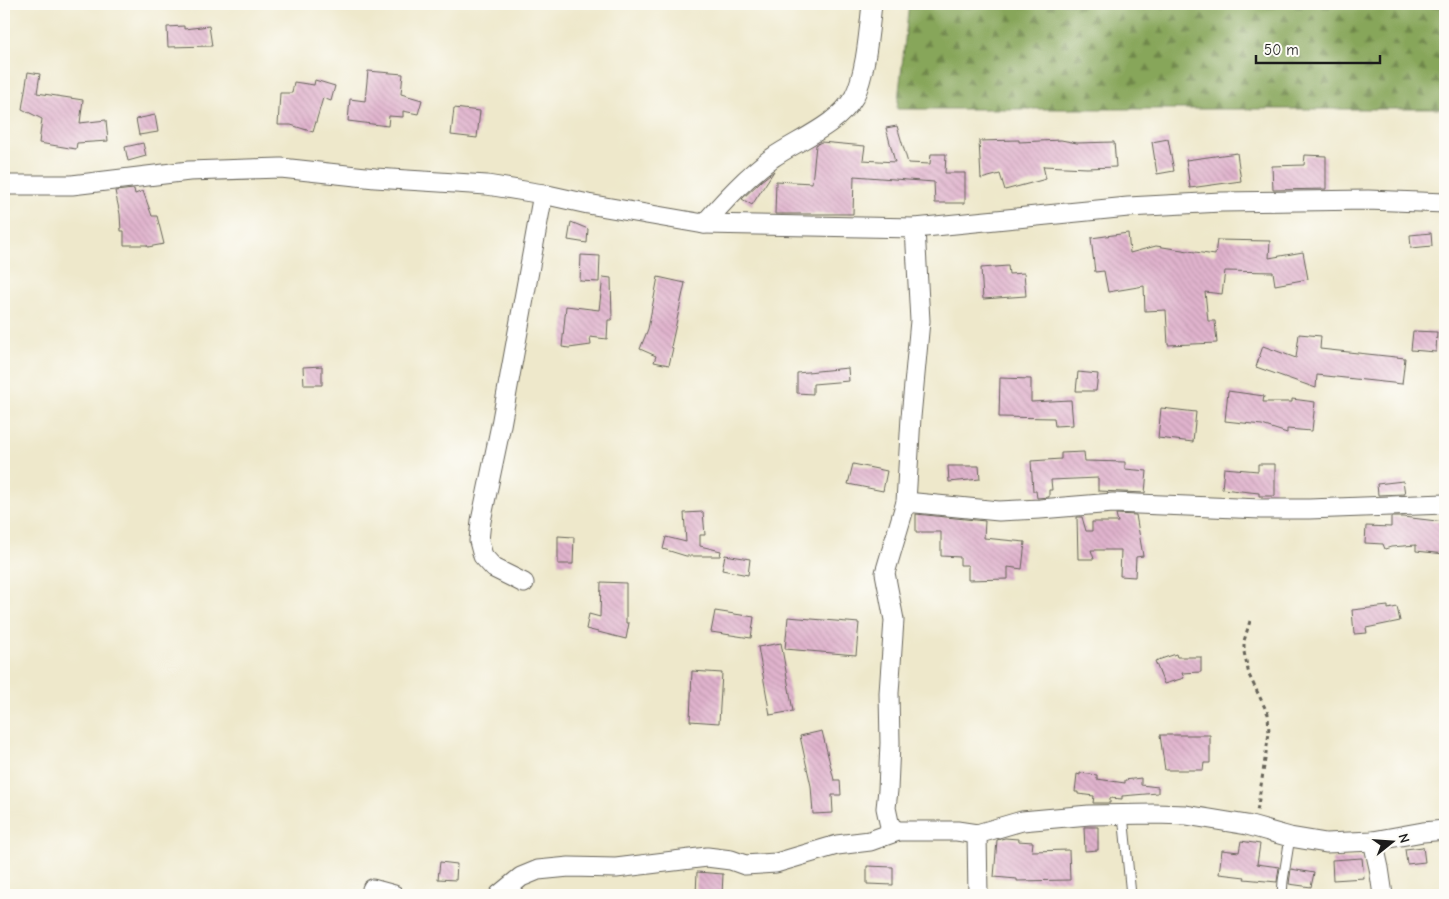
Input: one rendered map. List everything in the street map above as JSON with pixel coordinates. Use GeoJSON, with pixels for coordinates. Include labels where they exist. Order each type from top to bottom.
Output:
{"type":"FeatureCollection","features":[{"type":"Feature","properties":{"kind":"street"},"geometry":{"type":"LineString","coordinates":[[704,224],[740,184],[772,158],[841,114],[854,96],[862,74],[872,4]]}},
{"type":"Feature","properties":{"kind":"street"},"geometry":{"type":"LineString","coordinates":[[4,185],[72,185],[189,171],[281,168],[375,178],[487,185],[704,224],[915,228],[1128,207],[1202,203],[1368,200],[1445,203]]}},
{"type":"Feature","properties":{"kind":"street"},"geometry":{"type":"LineString","coordinates":[[524,583],[494,568],[483,556],[479,541],[481,521],[501,425],[543,194]]}},
{"type":"Feature","properties":{"kind":"street"},"geometry":{"type":"LineString","coordinates":[[898,831],[892,828],[886,808],[890,743],[889,693],[894,620],[885,573],[906,502],[911,417],[920,321],[915,228]]}},
{"type":"Feature","properties":{"kind":"street"},"geometry":{"type":"LineString","coordinates":[[906,502],[1000,510],[1113,503],[1261,509],[1445,504]]}},
{"type":"Feature","properties":{"kind":"street"},"geometry":{"type":"LineString","coordinates":[[499,895],[521,877],[538,870],[570,867],[616,868],[707,857],[731,860],[746,865],[776,863],[837,845],[870,841],[898,831],[957,831],[977,834],[1022,821],[1089,815],[1186,814],[1326,843],[1372,841],[1445,830]]}},
{"type":"Feature","properties":{"kind":"street"},"geometry":{"type":"LineString","coordinates":[[977,834],[978,895]]}},
{"type":"Feature","properties":{"kind":"street"},"geometry":{"type":"LineString","coordinates":[[1372,841],[1383,895]]}},
{"type":"Feature","properties":{"kind":"street"},"geometry":{"type":"LineString","coordinates":[[372,889],[394,895]]}},
{"type":"Feature","properties":{"kind":"lane"},"geometry":{"type":"LineString","coordinates":[[1123,815],[1131,895]]}},
{"type":"Feature","properties":{"kind":"lane"},"geometry":{"type":"LineString","coordinates":[[1282,895],[1290,837]]}},
{"type":"Feature","properties":{"kind":"path"},"geometry":{"type":"LineString","coordinates":[[1250,621],[1244,641],[1244,652],[1250,676],[1268,714],[1269,733],[1254,827]]}},
{"type":"Feature","properties":{"kind":"green space"},"geometry":{"type":"Polygon","coordinates":[[[909,4],[1445,4],[1445,109],[897,109],[909,4]]]}},
{"type":"Feature","properties":{"kind":"building"},"geometry":{"type":"Polygon","coordinates":[[[184,26],[184,29],[209,26],[212,46],[168,47],[167,27],[184,26]]]}},
{"type":"Feature","properties":{"kind":"building"},"geometry":{"type":"Polygon","coordinates":[[[368,71],[403,74],[401,94],[422,100],[418,114],[403,111],[403,117],[389,116],[388,126],[348,121],[350,99],[365,101],[368,71]]]}},
{"type":"Feature","properties":{"kind":"building"},"geometry":{"type":"Polygon","coordinates":[[[28,72],[40,74],[37,93],[83,100],[80,123],[106,120],[108,141],[77,143],[76,149],[39,143],[42,119],[22,109],[28,72]]]}},
{"type":"Feature","properties":{"kind":"building"},"geometry":{"type":"Polygon","coordinates":[[[315,80],[335,86],[331,101],[323,98],[313,132],[291,125],[278,125],[280,93],[292,93],[294,82],[314,85],[315,80]]]}},
{"type":"Feature","properties":{"kind":"building"},"geometry":{"type":"Polygon","coordinates":[[[454,108],[480,111],[477,138],[451,135],[454,108]]]}},
{"type":"Feature","properties":{"kind":"building"},"geometry":{"type":"Polygon","coordinates":[[[155,115],[158,132],[139,135],[136,119],[155,115]]]}},
{"type":"Feature","properties":{"kind":"building"},"geometry":{"type":"Polygon","coordinates":[[[897,126],[908,163],[930,164],[931,154],[946,154],[945,173],[965,173],[965,203],[935,203],[934,182],[854,176],[853,214],[775,214],[776,181],[812,183],[816,145],[821,142],[865,146],[863,160],[895,162],[886,128],[897,126]]]}},
{"type":"Feature","properties":{"kind":"building"},"geometry":{"type":"Polygon","coordinates":[[[1168,139],[1174,171],[1157,174],[1152,142],[1168,139]]]}},
{"type":"Feature","properties":{"kind":"building"},"geometry":{"type":"Polygon","coordinates":[[[1019,140],[1019,142],[1061,140],[1077,143],[1114,142],[1116,167],[1043,166],[1046,179],[1005,190],[1000,174],[981,179],[979,141],[1019,140]]]}},
{"type":"Feature","properties":{"kind":"building"},"geometry":{"type":"Polygon","coordinates":[[[143,143],[146,156],[128,161],[125,147],[143,143]]]}},
{"type":"Feature","properties":{"kind":"building"},"geometry":{"type":"Polygon","coordinates":[[[1237,153],[1241,181],[1190,188],[1186,160],[1237,153]]]}},
{"type":"Feature","properties":{"kind":"building"},"geometry":{"type":"Polygon","coordinates":[[[1305,155],[1326,156],[1326,189],[1273,190],[1272,166],[1304,165],[1305,155]]]}},
{"type":"Feature","properties":{"kind":"building"},"geometry":{"type":"Polygon","coordinates":[[[774,171],[752,205],[742,199],[761,181],[774,171]]]}},
{"type":"Feature","properties":{"kind":"building"},"geometry":{"type":"Polygon","coordinates":[[[134,189],[135,194],[143,191],[152,216],[157,216],[164,244],[148,247],[147,245],[124,245],[124,231],[121,231],[120,214],[115,191],[134,189]]]}},
{"type":"Feature","properties":{"kind":"building"},"geometry":{"type":"Polygon","coordinates":[[[571,222],[588,229],[587,243],[568,240],[571,222]]]}},
{"type":"Feature","properties":{"kind":"building"},"geometry":{"type":"Polygon","coordinates":[[[1128,233],[1130,253],[1156,246],[1215,255],[1217,240],[1270,241],[1269,258],[1303,252],[1308,279],[1275,285],[1273,272],[1225,271],[1222,294],[1205,292],[1208,321],[1215,321],[1217,343],[1168,345],[1166,310],[1145,311],[1144,286],[1108,292],[1104,271],[1095,272],[1091,238],[1128,233]]]}},
{"type":"Feature","properties":{"kind":"building"},"geometry":{"type":"Polygon","coordinates":[[[1431,233],[1432,246],[1411,248],[1410,235],[1431,233]]]}},
{"type":"Feature","properties":{"kind":"building"},"geometry":{"type":"Polygon","coordinates":[[[581,255],[600,256],[599,282],[580,281],[581,255]]]}},
{"type":"Feature","properties":{"kind":"building"},"geometry":{"type":"Polygon","coordinates":[[[1008,266],[1009,274],[1024,273],[1026,296],[983,299],[981,268],[1008,266]]]}},
{"type":"Feature","properties":{"kind":"building"},"geometry":{"type":"Polygon","coordinates":[[[603,277],[611,278],[612,320],[608,320],[607,339],[590,337],[591,345],[562,347],[566,306],[599,310],[603,277]]]}},
{"type":"Feature","properties":{"kind":"building"},"geometry":{"type":"Polygon","coordinates":[[[658,277],[685,283],[669,365],[654,362],[656,356],[640,349],[648,329],[658,277]]]}},
{"type":"Feature","properties":{"kind":"building"},"geometry":{"type":"Polygon","coordinates":[[[1413,331],[1437,332],[1436,352],[1411,350],[1413,331]]]}},
{"type":"Feature","properties":{"kind":"building"},"geometry":{"type":"Polygon","coordinates":[[[1299,334],[1321,336],[1320,349],[1405,358],[1402,384],[1317,375],[1316,388],[1256,367],[1263,346],[1296,358],[1299,334]]]}},
{"type":"Feature","properties":{"kind":"building"},"geometry":{"type":"Polygon","coordinates":[[[322,366],[322,385],[304,385],[303,367],[322,366]]]}},
{"type":"Feature","properties":{"kind":"building"},"geometry":{"type":"Polygon","coordinates":[[[848,368],[849,381],[813,384],[813,394],[797,393],[797,373],[848,368]]]}},
{"type":"Feature","properties":{"kind":"building"},"geometry":{"type":"Polygon","coordinates":[[[1078,372],[1098,374],[1096,391],[1076,391],[1078,372]]]}},
{"type":"Feature","properties":{"kind":"building"},"geometry":{"type":"Polygon","coordinates":[[[1000,378],[1031,379],[1031,402],[1071,400],[1073,425],[1055,426],[1054,418],[999,417],[1000,378]]]}},
{"type":"Feature","properties":{"kind":"building"},"geometry":{"type":"Polygon","coordinates":[[[1228,391],[1264,396],[1263,402],[1292,402],[1292,399],[1315,402],[1312,431],[1287,429],[1287,433],[1262,425],[1225,421],[1228,391]]]}},
{"type":"Feature","properties":{"kind":"building"},"geometry":{"type":"Polygon","coordinates":[[[1161,408],[1196,412],[1193,442],[1158,438],[1161,408]]]}},
{"type":"Feature","properties":{"kind":"building"},"geometry":{"type":"Polygon","coordinates":[[[1084,452],[1085,461],[1125,462],[1125,469],[1147,471],[1145,493],[1098,491],[1098,478],[1051,480],[1052,490],[1049,490],[1049,497],[1037,498],[1036,491],[1033,491],[1031,461],[1061,459],[1061,453],[1084,452]]]}},
{"type":"Feature","properties":{"kind":"building"},"geometry":{"type":"Polygon","coordinates":[[[853,464],[887,471],[883,491],[848,484],[853,464]]]}},
{"type":"Feature","properties":{"kind":"building"},"geometry":{"type":"Polygon","coordinates":[[[1258,464],[1275,464],[1275,496],[1259,496],[1259,493],[1222,489],[1224,468],[1258,471],[1258,464]]]}},
{"type":"Feature","properties":{"kind":"building"},"geometry":{"type":"Polygon","coordinates":[[[948,466],[979,466],[980,479],[949,482],[948,466]]]}},
{"type":"Feature","properties":{"kind":"building"},"geometry":{"type":"Polygon","coordinates":[[[1403,481],[1405,494],[1378,495],[1377,484],[1403,481]]]}},
{"type":"Feature","properties":{"kind":"building"},"geometry":{"type":"Polygon","coordinates":[[[703,512],[705,535],[700,535],[700,546],[721,551],[720,556],[686,556],[663,549],[666,537],[686,542],[684,513],[703,512]]]}},
{"type":"Feature","properties":{"kind":"building"},"geometry":{"type":"Polygon","coordinates":[[[916,514],[985,521],[984,538],[1025,542],[1022,569],[1008,567],[1008,579],[968,580],[968,565],[960,565],[960,557],[941,556],[941,532],[916,532],[916,514]]]}},
{"type":"Feature","properties":{"kind":"building"},"geometry":{"type":"Polygon","coordinates":[[[1116,514],[1136,515],[1143,556],[1136,557],[1135,577],[1120,576],[1121,550],[1091,550],[1094,559],[1078,559],[1077,517],[1082,517],[1086,531],[1092,531],[1092,522],[1118,522],[1116,514]]]}},
{"type":"Feature","properties":{"kind":"building"},"geometry":{"type":"Polygon","coordinates":[[[1391,517],[1445,522],[1445,554],[1416,551],[1416,545],[1385,549],[1383,544],[1365,543],[1366,526],[1391,527],[1391,517]]]}},
{"type":"Feature","properties":{"kind":"building"},"geometry":{"type":"Polygon","coordinates":[[[558,536],[574,537],[573,564],[558,564],[558,536]]]}},
{"type":"Feature","properties":{"kind":"building"},"geometry":{"type":"Polygon","coordinates":[[[725,555],[750,559],[748,575],[722,570],[725,555]]]}},
{"type":"Feature","properties":{"kind":"building"},"geometry":{"type":"Polygon","coordinates":[[[601,582],[626,583],[626,623],[629,623],[626,639],[586,629],[589,614],[600,617],[601,582]]]}},
{"type":"Feature","properties":{"kind":"building"},"geometry":{"type":"Polygon","coordinates":[[[1388,606],[1388,609],[1397,607],[1400,621],[1366,628],[1367,633],[1354,634],[1352,610],[1388,606]]]}},
{"type":"Feature","properties":{"kind":"building"},"geometry":{"type":"Polygon","coordinates":[[[715,611],[754,617],[751,638],[711,632],[715,611]]]}},
{"type":"Feature","properties":{"kind":"building"},"geometry":{"type":"Polygon","coordinates":[[[788,617],[859,623],[856,655],[785,649],[788,617]]]}},
{"type":"Feature","properties":{"kind":"building"},"geometry":{"type":"Polygon","coordinates":[[[781,643],[793,711],[770,715],[758,647],[781,643]]]}},
{"type":"Feature","properties":{"kind":"building"},"geometry":{"type":"Polygon","coordinates":[[[1176,654],[1177,657],[1201,657],[1201,672],[1182,673],[1184,678],[1164,684],[1155,661],[1176,654]]]}},
{"type":"Feature","properties":{"kind":"building"},"geometry":{"type":"Polygon","coordinates":[[[692,671],[722,673],[719,723],[690,721],[692,671]]]}},
{"type":"Feature","properties":{"kind":"building"},"geometry":{"type":"Polygon","coordinates":[[[822,731],[834,780],[840,780],[841,795],[832,795],[833,813],[813,814],[811,786],[800,736],[822,731]]]}},
{"type":"Feature","properties":{"kind":"building"},"geometry":{"type":"Polygon","coordinates":[[[1160,735],[1210,735],[1210,763],[1204,763],[1203,770],[1165,770],[1160,735]]]}},
{"type":"Feature","properties":{"kind":"building"},"geometry":{"type":"Polygon","coordinates":[[[1080,773],[1097,775],[1097,779],[1125,783],[1125,780],[1141,778],[1141,785],[1158,787],[1158,793],[1122,796],[1122,799],[1110,798],[1110,803],[1093,803],[1094,796],[1075,792],[1077,774],[1080,775],[1080,773]]]}},
{"type":"Feature","properties":{"kind":"building"},"geometry":{"type":"Polygon","coordinates":[[[1084,827],[1098,827],[1098,850],[1085,851],[1084,827]]]}},
{"type":"Feature","properties":{"kind":"building"},"geometry":{"type":"Polygon","coordinates":[[[1005,838],[1033,842],[1032,851],[1069,850],[1070,880],[1017,881],[1017,879],[994,877],[997,840],[1005,838]]]}},
{"type":"Feature","properties":{"kind":"building"},"geometry":{"type":"Polygon","coordinates":[[[1241,841],[1260,844],[1257,864],[1279,867],[1277,882],[1244,879],[1245,877],[1219,874],[1222,850],[1239,852],[1241,841]]]}},
{"type":"Feature","properties":{"kind":"building"},"geometry":{"type":"Polygon","coordinates":[[[1423,847],[1425,862],[1407,864],[1405,849],[1423,847]]]}},
{"type":"Feature","properties":{"kind":"building"},"geometry":{"type":"Polygon","coordinates":[[[1362,858],[1364,878],[1333,880],[1332,860],[1362,858]]]}},
{"type":"Feature","properties":{"kind":"building"},"geometry":{"type":"Polygon","coordinates":[[[440,862],[457,864],[456,880],[438,879],[440,862]]]}},
{"type":"Feature","properties":{"kind":"building"},"geometry":{"type":"Polygon","coordinates":[[[867,866],[893,867],[893,885],[867,884],[867,866]]]}},
{"type":"Feature","properties":{"kind":"building"},"geometry":{"type":"Polygon","coordinates":[[[1291,869],[1314,873],[1311,887],[1289,884],[1291,869]]]}},
{"type":"Feature","properties":{"kind":"building"},"geometry":{"type":"Polygon","coordinates":[[[697,872],[723,874],[722,895],[696,895],[697,872]]]}}]}
